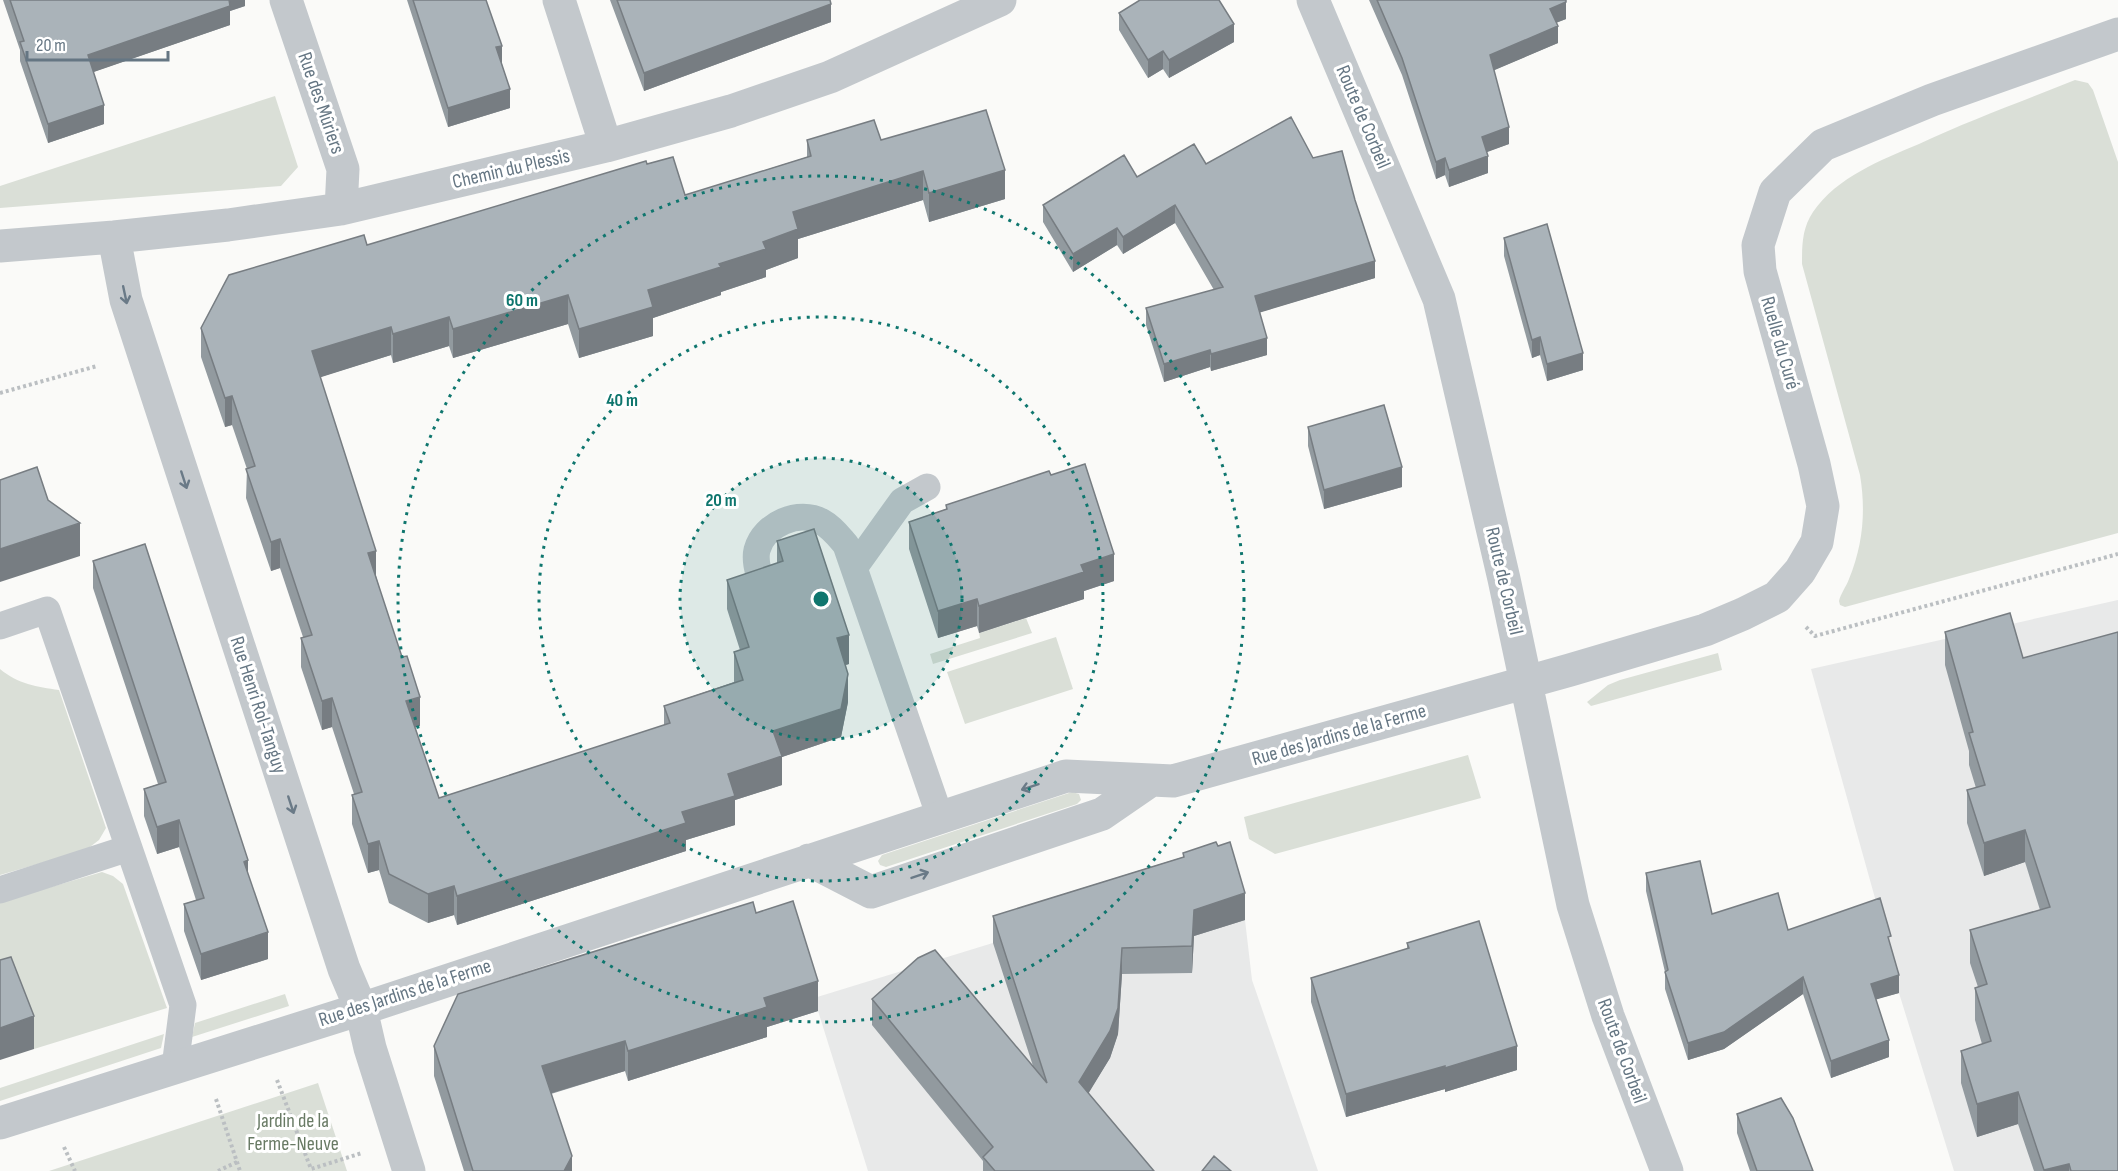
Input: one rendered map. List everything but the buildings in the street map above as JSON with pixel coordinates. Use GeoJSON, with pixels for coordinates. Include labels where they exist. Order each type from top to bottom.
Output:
{"type":"FeatureCollection","features":[{"type":"Feature","properties":{"kind":"street","name":"Rue des Mûriers"},"geometry":{"type":"LineString","coordinates":[[286,0],[343,169],[341,209]]}},
{"type":"Feature","properties":{"kind":"street"},"geometry":{"type":"LineString","coordinates":[[559,0],[606,146]]}},
{"type":"Feature","properties":{"kind":"street","name":"Chemin du Plessis"},"geometry":{"type":"LineString","coordinates":[[0,246],[228,225],[341,209],[606,146],[730,111],[830,77],[1000,0]]}},
{"type":"Feature","properties":{"kind":"street","name":"Route de Corbeil"},"geometry":{"type":"LineString","coordinates":[[1313,0],[1439,299],[1527,682],[1573,904],[1608,1016],[1667,1171]]}},
{"type":"Feature","properties":{"kind":"street","name":"Ruelle du Curé"},"geometry":{"type":"LineString","coordinates":[[1527,682],[1705,630],[1743,614],[1777,597],[1800,571],[1817,542],[1823,506],[1814,464],[1760,271],[1758,245],[1775,192],[1823,145],[1932,100],[2118,34]]}},
{"type":"Feature","properties":{"kind":"street","name":"Rue Henri Rol-Tanguy"},"geometry":{"type":"LineString","coordinates":[[114,237],[126,300],[337,946],[361,1009],[370,1048],[404,1157]]}},
{"type":"Feature","properties":{"kind":"street","name":"Rue des Jardins de la Ferme"},"geometry":{"type":"LineString","coordinates":[[0,1123],[361,1009],[1066,776],[1173,781],[1527,682]]}},
{"type":"Feature","properties":{"kind":"street"},"geometry":{"type":"LineString","coordinates":[[1078,777],[1087,783],[1093,794],[1093,805],[1088,819]]}},
{"type":"Feature","properties":{"kind":"street"},"geometry":{"type":"LineString","coordinates":[[809,860],[871,892],[1102,814],[1150,781]]}},
{"type":"Feature","properties":{"kind":"street"},"geometry":{"type":"LineString","coordinates":[[871,840],[862,851],[861,861],[865,870],[873,877],[890,885]]}},
{"type":"Feature","properties":{"kind":"lane"},"geometry":{"type":"LineString","coordinates":[[854,568],[902,501],[927,488]]}},
{"type":"Feature","properties":{"kind":"lane"},"geometry":{"type":"LineString","coordinates":[[759,574],[756,564],[757,550],[762,538],[775,526],[788,519],[806,517],[822,522],[836,532],[846,545],[940,818]]}},
{"type":"Feature","properties":{"kind":"lane"},"geometry":{"type":"LineString","coordinates":[[0,626],[47,610],[183,1005],[188,1063]]}},
{"type":"Feature","properties":{"kind":"lane"},"geometry":{"type":"LineString","coordinates":[[0,890],[129,848]]}},
{"type":"Feature","properties":{"kind":"path"},"geometry":{"type":"LineString","coordinates":[[0,393],[97,366]]}},
{"type":"Feature","properties":{"kind":"path"},"geometry":{"type":"LineString","coordinates":[[1777,597],[1815,636],[2118,554]]}},
{"type":"Feature","properties":{"kind":"path"},"geometry":{"type":"LineString","coordinates":[[262,1040],[311,1170],[404,1157]]}},
{"type":"Feature","properties":{"kind":"path"},"geometry":{"type":"LineString","coordinates":[[188,1063],[240,1171]]}},
{"type":"Feature","properties":{"kind":"path"},"geometry":{"type":"LineString","coordinates":[[218,1171],[237,1162]]}},
{"type":"Feature","properties":{"kind":"shaded area"},"geometry":{"type":"Polygon","coordinates":[[[2118,600],[2118,1171],[1954,1171],[1899,993],[1880,916],[1811,669],[2118,600]]]}},
{"type":"Feature","properties":{"kind":"shaded area"},"geometry":{"type":"Polygon","coordinates":[[[1245,920],[1252,980],[1318,1171],[868,1171],[814,998],[1009,938],[1245,920]]]}},
{"type":"Feature","properties":{"kind":"green space"},"geometry":{"type":"Polygon","coordinates":[[[2075,80],[2088,83],[2093,90],[2118,162],[2118,533],[1845,607],[1840,605],[1839,601],[1854,566],[1860,541],[1863,515],[1862,488],[1802,264],[1803,237],[1809,218],[1834,189],[1875,163],[2075,80]]]}},
{"type":"Feature","properties":{"kind":"green space"},"geometry":{"type":"Polygon","coordinates":[[[275,96],[298,167],[281,186],[0,208],[0,186],[275,96]]]}},
{"type":"Feature","properties":{"kind":"green space"},"geometry":{"type":"Polygon","coordinates":[[[1026,618],[1032,633],[933,664],[930,654],[980,638],[979,633],[1026,618]]]}},
{"type":"Feature","properties":{"kind":"green space"},"geometry":{"type":"Polygon","coordinates":[[[1056,637],[1073,689],[965,724],[947,672],[1056,637]]]}},
{"type":"Feature","properties":{"kind":"green space"},"geometry":{"type":"Polygon","coordinates":[[[1718,653],[1722,670],[1591,706],[1587,702],[1608,685],[1620,680],[1718,653]]]}},
{"type":"Feature","properties":{"kind":"green space"},"geometry":{"type":"Polygon","coordinates":[[[0,669],[35,686],[59,690],[106,828],[99,840],[86,850],[0,875],[0,669]]]}},
{"type":"Feature","properties":{"kind":"green space"},"geometry":{"type":"Polygon","coordinates":[[[1468,755],[1481,798],[1275,854],[1249,839],[1244,817],[1468,755]]]}},
{"type":"Feature","properties":{"kind":"green space"},"geometry":{"type":"Polygon","coordinates":[[[1072,792],[1079,794],[1081,800],[1077,804],[886,867],[880,865],[878,861],[882,855],[1072,792]]]}},
{"type":"Feature","properties":{"kind":"green space"},"geometry":{"type":"Polygon","coordinates":[[[102,872],[113,876],[123,884],[167,1008],[34,1049],[0,993],[0,902],[102,872]]]}},
{"type":"Feature","properties":{"kind":"green space"},"geometry":{"type":"Polygon","coordinates":[[[285,994],[289,1006],[192,1037],[195,1023],[285,994]]]}},
{"type":"Feature","properties":{"kind":"green space"},"geometry":{"type":"Polygon","coordinates":[[[164,1034],[161,1048],[0,1101],[0,1088],[164,1034]]]}},
{"type":"Feature","properties":{"kind":"green space","name":"Jardin de la Ferme-Neuve"},"geometry":{"type":"Polygon","coordinates":[[[318,1083],[347,1171],[49,1171],[318,1083]]]}}]}
